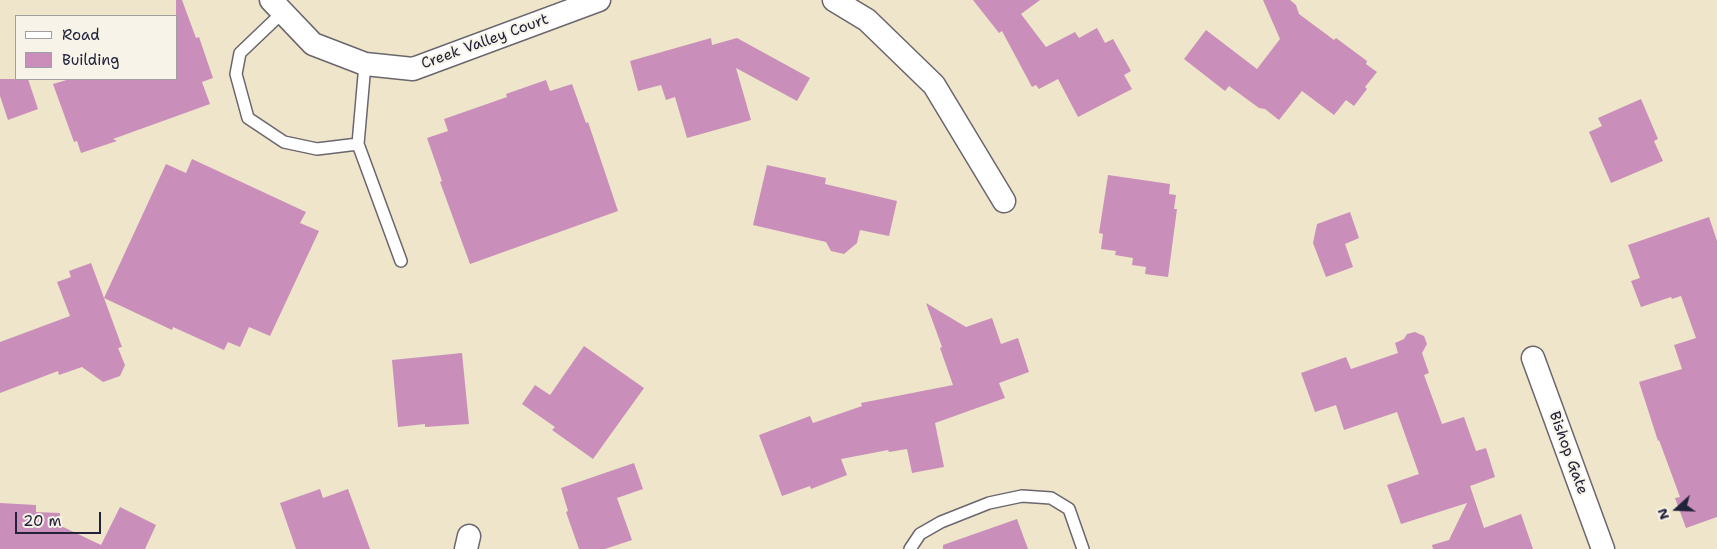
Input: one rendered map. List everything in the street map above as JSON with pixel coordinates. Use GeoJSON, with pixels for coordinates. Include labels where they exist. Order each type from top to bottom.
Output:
{"type":"FeatureCollection","features":[{"type":"Feature","properties":{"kind":"street","name":"Creek Valley Court"},"geometry":{"type":"LineString","coordinates":[[277,6],[313,44],[365,64],[413,69],[599,0]]}},
{"type":"Feature","properties":{"kind":"street"},"geometry":{"type":"LineString","coordinates":[[834,0],[867,20],[934,85],[1004,201]]}},
{"type":"Feature","properties":{"kind":"street","name":"Bishop Gate"},"geometry":{"type":"LineString","coordinates":[[1533,358],[1603,549]]}},
{"type":"Feature","properties":{"kind":"lane"},"geometry":{"type":"LineString","coordinates":[[277,6],[240,53],[236,74],[248,118],[284,142],[317,149],[358,144]]}},
{"type":"Feature","properties":{"kind":"lane"},"geometry":{"type":"LineString","coordinates":[[365,64],[358,144],[401,262]]}},
{"type":"Feature","properties":{"kind":"lane"},"geometry":{"type":"LineString","coordinates":[[910,549],[920,534],[940,522],[988,502],[1022,496],[1051,498],[1069,509],[1083,549]]}},
{"type":"Feature","properties":{"kind":"building"},"geometry":{"type":"Polygon","coordinates":[[[176,0],[182,0],[196,38],[199,37],[213,78],[202,82],[210,104],[113,139],[117,141],[81,153],[77,141],[74,142],[53,84],[67,80],[178,80],[178,15],[176,15],[176,0]]]}},
{"type":"Feature","properties":{"kind":"building"},"geometry":{"type":"Polygon","coordinates":[[[973,0],[1040,0],[1021,14],[1046,47],[1075,32],[1079,38],[1097,28],[1105,43],[1113,39],[1131,71],[1124,75],[1132,89],[1078,117],[1058,79],[1039,89],[1036,85],[1032,87],[1002,31],[999,33],[973,0]]]}},
{"type":"Feature","properties":{"kind":"building"},"geometry":{"type":"Polygon","coordinates":[[[1263,0],[1290,0],[1296,5],[1299,14],[1367,61],[1366,64],[1377,72],[1365,87],[1367,89],[1354,106],[1346,100],[1334,115],[1302,91],[1279,120],[1229,86],[1225,91],[1184,59],[1206,30],[1257,69],[1280,39],[1263,0]]]}},
{"type":"Feature","properties":{"kind":"building"},"geometry":{"type":"Polygon","coordinates":[[[711,38],[712,45],[737,38],[810,78],[797,101],[736,68],[751,120],[687,138],[675,97],[666,100],[661,85],[638,91],[630,61],[711,38]]]}},
{"type":"Feature","properties":{"kind":"building"},"geometry":{"type":"Polygon","coordinates":[[[0,79],[28,80],[38,109],[8,120],[0,96],[0,79]]]}},
{"type":"Feature","properties":{"kind":"building"},"geometry":{"type":"Polygon","coordinates":[[[546,80],[550,91],[572,84],[586,123],[588,122],[618,211],[470,264],[440,182],[442,181],[427,138],[448,131],[444,119],[507,97],[506,94],[546,80]]]}},
{"type":"Feature","properties":{"kind":"building"},"geometry":{"type":"Polygon","coordinates":[[[1641,99],[1658,139],[1654,141],[1663,161],[1611,183],[1589,132],[1602,126],[1598,118],[1641,99]]]}},
{"type":"Feature","properties":{"kind":"building"},"geometry":{"type":"Polygon","coordinates":[[[192,159],[306,212],[300,223],[319,231],[270,336],[249,327],[240,347],[228,342],[224,350],[173,327],[172,330],[104,298],[166,164],[186,173],[192,159]]]}},
{"type":"Feature","properties":{"kind":"building"},"geometry":{"type":"Polygon","coordinates":[[[767,165],[826,178],[825,184],[897,201],[889,236],[860,230],[857,243],[844,254],[831,251],[826,242],[753,225],[767,165]]]}},
{"type":"Feature","properties":{"kind":"building"},"geometry":{"type":"Polygon","coordinates":[[[1108,175],[1170,184],[1169,194],[1176,195],[1174,209],[1177,209],[1168,277],[1145,274],[1146,267],[1132,265],[1133,258],[1115,255],[1116,251],[1101,249],[1103,234],[1099,233],[1108,175]]]}},
{"type":"Feature","properties":{"kind":"building"},"geometry":{"type":"Polygon","coordinates":[[[1350,212],[1359,238],[1345,244],[1353,267],[1326,277],[1313,243],[1317,224],[1350,212]]]}},
{"type":"Feature","properties":{"kind":"building"},"geometry":{"type":"Polygon","coordinates":[[[1709,217],[1717,241],[1717,517],[1686,528],[1675,498],[1680,497],[1658,441],[1639,382],[1682,369],[1674,345],[1696,338],[1681,296],[1672,299],[1671,297],[1641,307],[1631,281],[1640,278],[1628,245],[1709,217]]]}},
{"type":"Feature","properties":{"kind":"building"},"geometry":{"type":"Polygon","coordinates":[[[91,263],[122,347],[118,348],[125,365],[120,376],[103,382],[82,367],[59,375],[58,371],[0,393],[0,342],[70,316],[57,282],[71,277],[69,271],[91,263]]]}},
{"type":"Feature","properties":{"kind":"building"},"geometry":{"type":"Polygon","coordinates":[[[926,303],[966,327],[992,318],[1001,344],[1018,338],[1029,372],[999,383],[1005,398],[935,423],[944,467],[912,473],[907,449],[889,452],[888,450],[841,459],[847,475],[811,489],[810,486],[782,496],[759,435],[810,416],[813,423],[862,406],[861,403],[953,385],[926,303]]]}},
{"type":"Feature","properties":{"kind":"building"},"geometry":{"type":"Polygon","coordinates":[[[1415,332],[1424,336],[1427,344],[1422,353],[1429,373],[1424,375],[1442,424],[1464,417],[1476,451],[1486,448],[1495,477],[1470,486],[1484,528],[1521,514],[1533,549],[1433,549],[1432,545],[1449,540],[1467,503],[1401,524],[1387,485],[1419,474],[1397,412],[1344,430],[1336,405],[1315,412],[1301,373],[1346,357],[1351,369],[1398,353],[1395,343],[1404,339],[1407,334],[1415,332]]]}},
{"type":"Feature","properties":{"kind":"building"},"geometry":{"type":"Polygon","coordinates":[[[584,346],[644,388],[593,459],[552,430],[555,427],[522,404],[535,385],[550,395],[584,346]]]}},
{"type":"Feature","properties":{"kind":"building"},"geometry":{"type":"Polygon","coordinates":[[[462,353],[469,424],[425,427],[425,424],[398,427],[392,360],[462,353]]]}},
{"type":"Feature","properties":{"kind":"building"},"geometry":{"type":"Polygon","coordinates":[[[634,463],[643,489],[617,498],[632,540],[605,549],[579,549],[566,512],[568,511],[561,488],[634,463]]]}},
{"type":"Feature","properties":{"kind":"building"},"geometry":{"type":"Polygon","coordinates":[[[320,489],[323,498],[348,489],[370,549],[296,549],[280,503],[320,489]]]}},
{"type":"Feature","properties":{"kind":"building"},"geometry":{"type":"Polygon","coordinates":[[[0,503],[36,505],[36,512],[60,513],[59,525],[101,545],[120,507],[156,525],[145,549],[0,549],[0,503]]]}},
{"type":"Feature","properties":{"kind":"building"},"geometry":{"type":"Polygon","coordinates":[[[1017,519],[1028,549],[943,549],[943,545],[1017,519]]]}}]}
